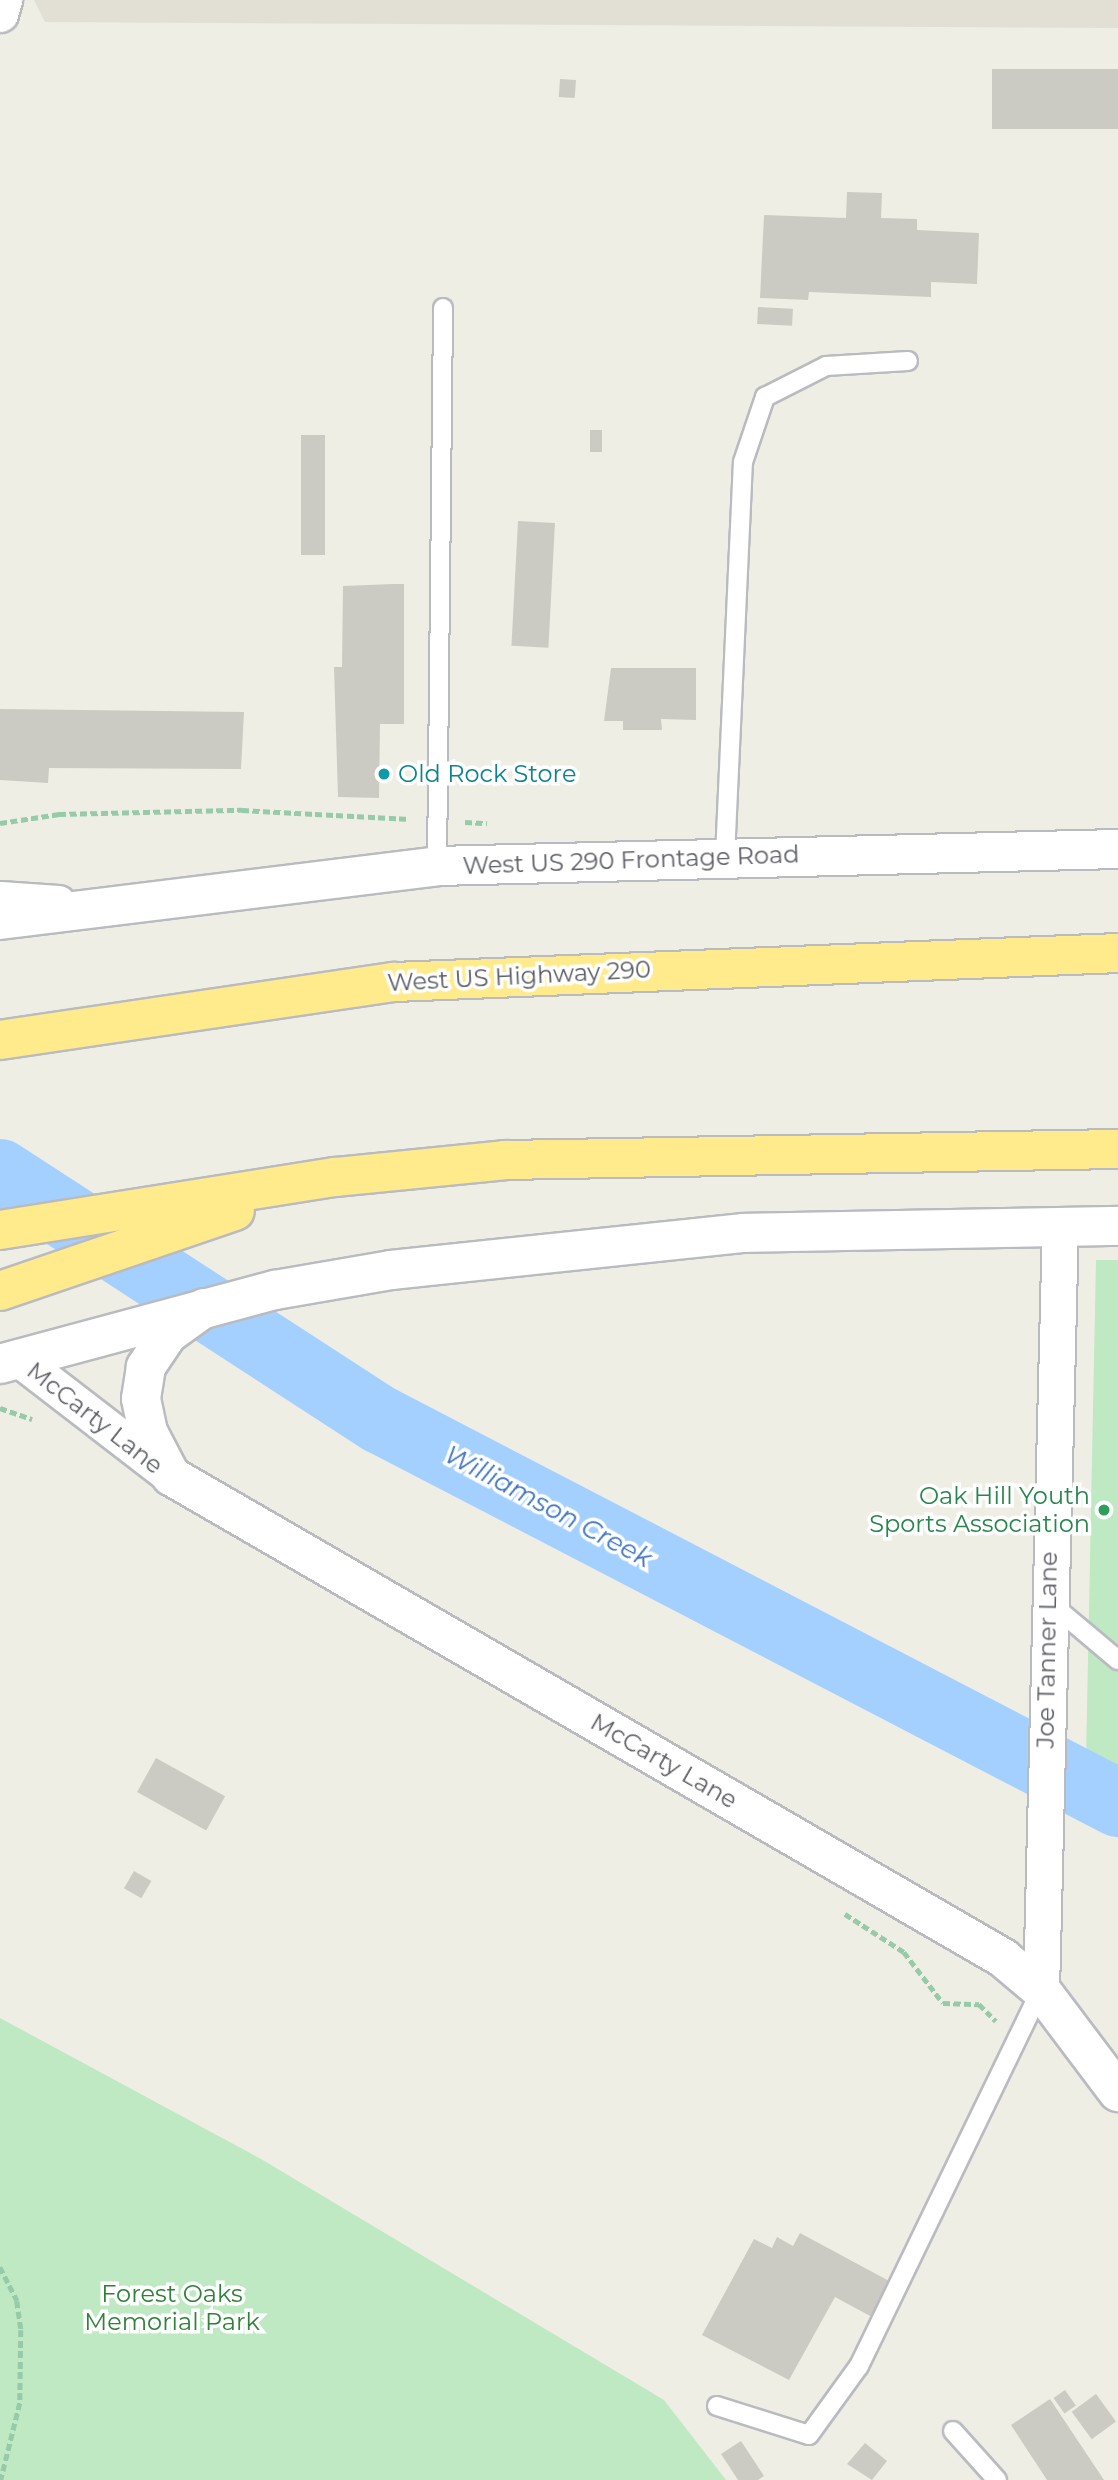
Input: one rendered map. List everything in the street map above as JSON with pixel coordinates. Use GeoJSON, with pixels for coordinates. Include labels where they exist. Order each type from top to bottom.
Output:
{"type":"FeatureCollection","features":[{"type":"Feature","properties":{"kind":"highway","name":"West US Highway 290"},"geometry":{"type":"LineString","coordinates":[[0,1040],[394,982],[1041,953],[1118,953]]}},
{"type":"Feature","properties":{"kind":"highway"},"geometry":{"type":"LineString","coordinates":[[0,1230],[336,1177],[505,1160],[1118,1149]]}},
{"type":"Feature","properties":{"kind":"highway"},"geometry":{"type":"LineString","coordinates":[[0,1291],[336,1177]]}},
{"type":"Feature","properties":{"kind":"main road","name":"West US 290 Frontage Road"},"geometry":{"type":"LineString","coordinates":[[89,905],[437,866],[1118,849]]}},
{"type":"Feature","properties":{"kind":"main road"},"geometry":{"type":"LineString","coordinates":[[0,920],[89,905]]}},
{"type":"Feature","properties":{"kind":"main road"},"geometry":{"type":"LineString","coordinates":[[10,1362],[204,1308],[391,1270],[744,1233],[1118,1226]]}},
{"type":"Feature","properties":{"kind":"main road","name":"McCarty Lane"},"geometry":{"type":"LineString","coordinates":[[204,1308],[168,1334],[146,1367],[141,1399],[148,1433],[170,1476],[1003,1958],[1041,1990],[1118,2092]]}},
{"type":"Feature","properties":{"kind":"street"},"geometry":{"type":"LineString","coordinates":[[0,14],[4,0]]}},
{"type":"Feature","properties":{"kind":"street"},"geometry":{"type":"LineString","coordinates":[[0,899],[89,905]]}},
{"type":"Feature","properties":{"kind":"street","name":"Joe Tanner Lane"},"geometry":{"type":"LineString","coordinates":[[1041,1990],[1047,1612],[1059,1226]]}},
{"type":"Feature","properties":{"kind":"street","name":"McCarty Lane"},"geometry":{"type":"LineString","coordinates":[[10,1362],[170,1476]]}},
{"type":"Feature","properties":{"kind":"lane"},"geometry":{"type":"LineString","coordinates":[[437,866],[443,308]]}},
{"type":"Feature","properties":{"kind":"lane"},"geometry":{"type":"LineString","coordinates":[[725,858],[743,462],[765,397],[826,366],[908,361]]}},
{"type":"Feature","properties":{"kind":"lane"},"geometry":{"type":"LineString","coordinates":[[1047,1612],[1118,1660]]}},
{"type":"Feature","properties":{"kind":"lane"},"geometry":{"type":"LineString","coordinates":[[718,2406],[809,2435],[859,2366],[1041,1990]]}},
{"type":"Feature","properties":{"kind":"lane"},"geometry":{"type":"LineString","coordinates":[[953,2431],[997,2480]]}},
{"type":"Feature","properties":{"kind":"path"},"geometry":{"type":"LineString","coordinates":[[0,823],[59,814],[242,810],[491,823]]}},
{"type":"Feature","properties":{"kind":"path"},"geometry":{"type":"LineString","coordinates":[[0,2267],[17,2301],[21,2330],[20,2403],[1,2480]]}},
{"type":"Feature","properties":{"kind":"shaded area"},"geometry":{"type":"Polygon","coordinates":[[[34,0],[1118,0],[1118,28],[45,22],[34,0]]]}},
{"type":"Feature","properties":{"kind":"green space","name":"Oak Hill Youth Sports Association"},"geometry":{"type":"Polygon","coordinates":[[[1096,1260],[1118,1260],[1118,1773],[1086,1759],[1096,1260]]]}},
{"type":"Feature","properties":{"kind":"green space","name":"Forest Oaks Memorial Park"},"geometry":{"type":"Polygon","coordinates":[[[0,2018],[261,2159],[664,2400],[726,2480],[0,2480],[0,2018]]]}},
{"type":"Feature","properties":{"kind":"building"},"geometry":{"type":"Polygon","coordinates":[[[992,69],[1118,69],[1118,129],[992,129],[992,69]]]}},
{"type":"Feature","properties":{"kind":"building"},"geometry":{"type":"Polygon","coordinates":[[[560,79],[576,80],[575,98],[559,97],[560,79]]]}},
{"type":"Feature","properties":{"kind":"building"},"geometry":{"type":"Polygon","coordinates":[[[847,192],[882,193],[881,218],[917,219],[917,230],[979,233],[977,284],[931,282],[931,297],[809,292],[808,300],[760,298],[764,215],[846,218],[847,192]]]}},
{"type":"Feature","properties":{"kind":"building"},"geometry":{"type":"Polygon","coordinates":[[[758,307],[793,309],[792,326],[757,324],[758,307]]]}},
{"type":"Feature","properties":{"kind":"building"},"geometry":{"type":"Polygon","coordinates":[[[590,430],[602,430],[602,452],[590,452],[590,430]]]}},
{"type":"Feature","properties":{"kind":"building"},"geometry":{"type":"Polygon","coordinates":[[[301,435],[325,435],[325,555],[301,555],[301,435]]]}},
{"type":"Feature","properties":{"kind":"building"},"geometry":{"type":"Polygon","coordinates":[[[518,521],[555,523],[548,648],[511,646],[518,521]]]}},
{"type":"Feature","properties":{"kind":"building"},"geometry":{"type":"Polygon","coordinates":[[[404,584],[404,724],[380,724],[379,798],[338,797],[334,667],[342,667],[343,586],[404,584]]]}},
{"type":"Feature","properties":{"kind":"building"},"geometry":{"type":"Polygon","coordinates":[[[611,668],[696,668],[696,720],[661,719],[662,730],[623,730],[623,721],[604,721],[611,668]]]}},
{"type":"Feature","properties":{"kind":"building"},"geometry":{"type":"Polygon","coordinates":[[[0,709],[244,712],[241,769],[49,768],[48,783],[0,780],[0,709]]]}},
{"type":"Feature","properties":{"kind":"building"},"geometry":{"type":"Polygon","coordinates":[[[156,1758],[225,1796],[206,1830],[137,1792],[156,1758]]]}},
{"type":"Feature","properties":{"kind":"building"},"geometry":{"type":"Polygon","coordinates":[[[134,1871],[151,1881],[141,1898],[124,1888],[134,1871]]]}},
{"type":"Feature","properties":{"kind":"building"},"geometry":{"type":"Polygon","coordinates":[[[800,2233],[891,2282],[872,2317],[835,2297],[789,2380],[702,2335],[754,2239],[772,2248],[777,2237],[793,2246],[800,2233]]]}},
{"type":"Feature","properties":{"kind":"building"},"geometry":{"type":"Polygon","coordinates":[[[1065,2390],[1076,2406],[1064,2414],[1054,2398],[1065,2390]]]}},
{"type":"Feature","properties":{"kind":"building"},"geometry":{"type":"Polygon","coordinates":[[[1096,2394],[1116,2422],[1092,2439],[1072,2412],[1096,2394]]]}},
{"type":"Feature","properties":{"kind":"building"},"geometry":{"type":"Polygon","coordinates":[[[1050,2399],[1104,2480],[1047,2480],[1011,2425],[1050,2399]]]}},
{"type":"Feature","properties":{"kind":"building"},"geometry":{"type":"Polygon","coordinates":[[[741,2441],[764,2476],[758,2480],[738,2480],[721,2454],[741,2441]]]}},
{"type":"Feature","properties":{"kind":"building"},"geometry":{"type":"Polygon","coordinates":[[[865,2443],[887,2461],[872,2480],[847,2464],[865,2443]]]}},
{"type":"Feature","properties":{"kind":"waterway","name":"Williamson Creek"},"geometry":{"type":"LineString","coordinates":[[0,1173],[381,1420],[1118,1803]]}},
{"type":"Feature","properties":{"kind":"place","name":"Old Rock Store"},"geometry":{"type":"Point","coordinates":[384,774]}},
{"type":"Feature","properties":{"kind":"place","name":"Oak Hill Youth Sports Association"},"geometry":{"type":"Point","coordinates":[1104,1510]}}]}
